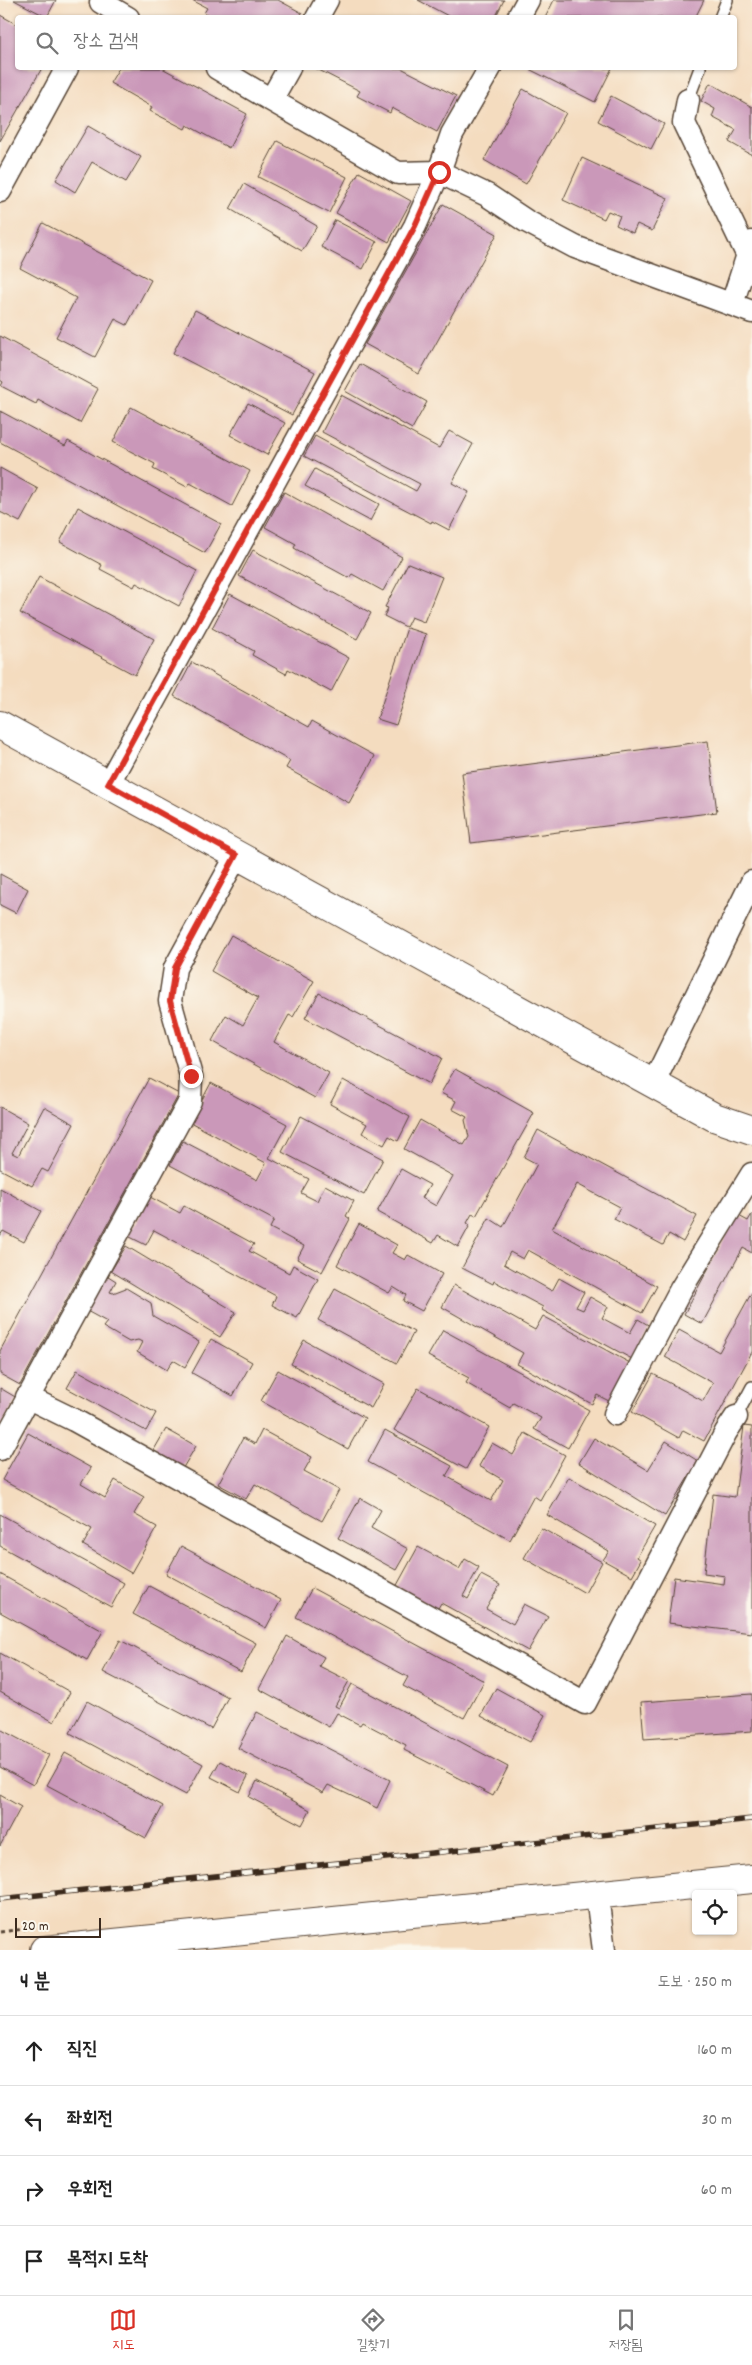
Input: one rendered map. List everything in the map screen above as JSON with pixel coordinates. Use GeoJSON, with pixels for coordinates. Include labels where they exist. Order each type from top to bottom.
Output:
{"type":"FeatureCollection","features":[{"type":"Feature","properties":{"kind":"street"},"geometry":{"type":"LineString","coordinates":[[319,15],[327,0]]}},
{"type":"Feature","properties":{"kind":"street"},"geometry":{"type":"LineString","coordinates":[[520,15],[528,0]]}},
{"type":"Feature","properties":{"kind":"street"},"geometry":{"type":"LineString","coordinates":[[99,7],[120,15]]}},
{"type":"Feature","properties":{"kind":"street"},"geometry":{"type":"LineString","coordinates":[[0,192],[65,70]]}},
{"type":"Feature","properties":{"kind":"street"},"geometry":{"type":"LineString","coordinates":[[220,70],[398,173],[439,172],[487,195],[526,221],[575,247],[742,308],[749,248],[684,123],[688,100]]}},
{"type":"Feature","properties":{"kind":"street"},"geometry":{"type":"LineString","coordinates":[[271,100],[288,70]]}},
{"type":"Feature","properties":{"kind":"street"},"geometry":{"type":"LineString","coordinates":[[108,784],[415,226],[439,172],[452,134],[489,70]]}},
{"type":"Feature","properties":{"kind":"street"},"geometry":{"type":"LineString","coordinates":[[0,725],[714,1117],[752,1130]]}},
{"type":"Feature","properties":{"kind":"street"},"geometry":{"type":"LineString","coordinates":[[0,1449],[190,1101],[191,1076],[170,1001],[175,968],[236,855]]}},
{"type":"Feature","properties":{"kind":"street"},"geometry":{"type":"LineString","coordinates":[[653,1084],[752,882]]}},
{"type":"Feature","properties":{"kind":"street"},"geometry":{"type":"LineString","coordinates":[[615,1414],[681,1289],[752,1174]]}},
{"type":"Feature","properties":{"kind":"street"},"geometry":{"type":"LineString","coordinates":[[28,1397],[74,1420],[585,1703],[726,1432],[736,1417]]}},
{"type":"Feature","properties":{"kind":"street"},"geometry":{"type":"LineString","coordinates":[[44,1950],[177,1943],[752,1879]]}},
{"type":"Feature","properties":{"kind":"street"},"geometry":{"type":"LineString","coordinates":[[597,1896],[604,1950]]}},
{"type":"Feature","properties":{"kind":"lane"},"geometry":{"type":"LineString","coordinates":[[721,15],[727,0]]}},
{"type":"Feature","properties":{"kind":"lane"},"geometry":{"type":"LineString","coordinates":[[688,100],[699,70]]}},
{"type":"Feature","properties":{"kind":"lane"},"geometry":{"type":"LineString","coordinates":[[736,1417],[752,1387]]}},
{"type":"Feature","properties":{"kind":"building"},"geometry":{"type":"Polygon","coordinates":[[[14,0],[56,0],[48,15],[43,15],[14,0]]]}},
{"type":"Feature","properties":{"kind":"building"},"geometry":{"type":"Polygon","coordinates":[[[192,0],[278,0],[302,13],[301,15],[208,15],[204,13],[207,8],[192,0]]]}},
{"type":"Feature","properties":{"kind":"building"},"geometry":{"type":"Polygon","coordinates":[[[418,0],[504,0],[496,15],[446,15],[418,0]]]}},
{"type":"Feature","properties":{"kind":"building"},"geometry":{"type":"Polygon","coordinates":[[[554,0],[704,0],[696,15],[546,15],[554,0]]]}},
{"type":"Feature","properties":{"kind":"building"},"geometry":{"type":"Polygon","coordinates":[[[0,15],[15,23],[15,70],[41,70],[0,141],[0,15]]]}},
{"type":"Feature","properties":{"kind":"building"},"geometry":{"type":"Polygon","coordinates":[[[118,70],[166,70],[247,114],[229,148],[187,125],[185,129],[150,111],[152,107],[110,83],[118,70]]]}},
{"type":"Feature","properties":{"kind":"building"},"geometry":{"type":"Polygon","coordinates":[[[319,70],[405,70],[456,96],[437,132],[392,108],[390,113],[357,96],[360,91],[319,70]]]}},
{"type":"Feature","properties":{"kind":"building"},"geometry":{"type":"Polygon","coordinates":[[[531,70],[611,70],[595,102],[531,70]]]}},
{"type":"Feature","properties":{"kind":"building"},"geometry":{"type":"Polygon","coordinates":[[[710,83],[752,107],[752,155],[729,142],[736,130],[712,117],[715,109],[701,101],[710,83]]]}},
{"type":"Feature","properties":{"kind":"building"},"geometry":{"type":"Polygon","coordinates":[[[523,89],[566,113],[526,184],[484,160],[523,89]]]}},
{"type":"Feature","properties":{"kind":"building"},"geometry":{"type":"Polygon","coordinates":[[[611,96],[664,124],[651,149],[598,121],[611,96]]]}},
{"type":"Feature","properties":{"kind":"building"},"geometry":{"type":"Polygon","coordinates":[[[88,126],[141,157],[126,182],[92,162],[75,192],[56,180],[88,126]]]}},
{"type":"Feature","properties":{"kind":"building"},"geometry":{"type":"Polygon","coordinates":[[[277,141],[347,177],[329,213],[258,177],[277,141]]]}},
{"type":"Feature","properties":{"kind":"building"},"geometry":{"type":"Polygon","coordinates":[[[582,158],[668,198],[652,231],[637,224],[633,233],[616,225],[620,216],[608,211],[604,219],[563,200],[582,158]]]}},
{"type":"Feature","properties":{"kind":"building"},"geometry":{"type":"Polygon","coordinates":[[[359,172],[411,201],[389,242],[336,213],[359,172]]]}},
{"type":"Feature","properties":{"kind":"building"},"geometry":{"type":"Polygon","coordinates":[[[244,184],[317,226],[302,251],[230,209],[244,184]]]}},
{"type":"Feature","properties":{"kind":"building"},"geometry":{"type":"Polygon","coordinates":[[[443,204],[497,234],[419,374],[365,344],[443,204]]]}},
{"type":"Feature","properties":{"kind":"building"},"geometry":{"type":"Polygon","coordinates":[[[335,220],[377,242],[363,269],[321,247],[335,220]]]}},
{"type":"Feature","properties":{"kind":"building"},"geometry":{"type":"Polygon","coordinates":[[[43,223],[151,280],[127,325],[115,319],[95,357],[56,337],[76,298],[20,268],[43,223]]]}},
{"type":"Feature","properties":{"kind":"building"},"geometry":{"type":"Polygon","coordinates":[[[195,310],[315,372],[292,415],[173,353],[195,310]]]}},
{"type":"Feature","properties":{"kind":"building"},"geometry":{"type":"Polygon","coordinates":[[[0,336],[98,389],[80,423],[38,400],[36,404],[1,386],[3,382],[0,380],[0,336]]]}},
{"type":"Feature","properties":{"kind":"building"},"geometry":{"type":"Polygon","coordinates":[[[360,364],[427,402],[412,429],[345,391],[360,364]]]}},
{"type":"Feature","properties":{"kind":"building"},"geometry":{"type":"Polygon","coordinates":[[[341,395],[439,448],[449,431],[473,444],[452,483],[469,492],[449,530],[432,521],[431,523],[304,456],[315,436],[416,491],[420,484],[322,432],[341,395]]]}},
{"type":"Feature","properties":{"kind":"building"},"geometry":{"type":"Polygon","coordinates":[[[248,403],[285,423],[267,455],[230,435],[248,403]]]}},
{"type":"Feature","properties":{"kind":"building"},"geometry":{"type":"Polygon","coordinates":[[[131,407],[250,471],[232,506],[190,483],[187,487],[153,469],[155,464],[113,442],[131,407]]]}},
{"type":"Feature","properties":{"kind":"building"},"geometry":{"type":"Polygon","coordinates":[[[0,411],[65,446],[68,441],[221,524],[205,553],[0,442],[0,411]]]}},
{"type":"Feature","properties":{"kind":"building"},"geometry":{"type":"Polygon","coordinates":[[[0,468],[38,489],[20,522],[0,512],[0,468]]]}},
{"type":"Feature","properties":{"kind":"building"},"geometry":{"type":"Polygon","coordinates":[[[315,469],[379,504],[370,521],[305,486],[315,469]]]}},
{"type":"Feature","properties":{"kind":"building"},"geometry":{"type":"Polygon","coordinates":[[[284,492],[402,557],[383,591],[352,574],[349,578],[294,548],[296,544],[265,527],[284,492]]]}},
{"type":"Feature","properties":{"kind":"building"},"geometry":{"type":"Polygon","coordinates":[[[78,507],[197,571],[179,606],[136,583],[134,587],[100,569],[102,565],[60,542],[78,507]]]}},
{"type":"Feature","properties":{"kind":"building"},"geometry":{"type":"Polygon","coordinates":[[[253,550],[371,613],[357,639],[239,576],[253,550]]]}},
{"type":"Feature","properties":{"kind":"building"},"geometry":{"type":"Polygon","coordinates":[[[408,563],[442,577],[424,622],[411,617],[406,627],[384,616],[388,608],[385,607],[408,563]]]}},
{"type":"Feature","properties":{"kind":"building"},"geometry":{"type":"Polygon","coordinates":[[[39,577],[154,639],[135,675],[20,613],[39,577]]]}},
{"type":"Feature","properties":{"kind":"building"},"geometry":{"type":"Polygon","coordinates":[[[230,594],[349,658],[331,692],[288,669],[286,674],[252,655],[254,651],[212,628],[230,594]]]}},
{"type":"Feature","properties":{"kind":"building"},"geometry":{"type":"Polygon","coordinates":[[[407,628],[426,634],[396,725],[377,719],[407,628]]]}},
{"type":"Feature","properties":{"kind":"building"},"geometry":{"type":"Polygon","coordinates":[[[192,662],[309,727],[312,721],[375,756],[349,803],[286,768],[290,761],[174,696],[192,662]]]}},
{"type":"Feature","properties":{"kind":"building"},"geometry":{"type":"Polygon","coordinates":[[[708,741],[717,812],[471,843],[462,773],[708,741]]]}},
{"type":"Feature","properties":{"kind":"building"},"geometry":{"type":"Polygon","coordinates":[[[0,874],[28,889],[16,913],[0,905],[0,874]]]}},
{"type":"Feature","properties":{"kind":"building"},"geometry":{"type":"Polygon","coordinates":[[[231,935],[314,981],[293,1017],[289,1015],[274,1042],[329,1073],[315,1098],[212,1041],[226,1015],[243,1025],[258,998],[211,971],[231,935]]]}},
{"type":"Feature","properties":{"kind":"building"},"geometry":{"type":"Polygon","coordinates":[[[319,993],[442,1058],[429,1084],[305,1018],[319,993]]]}},
{"type":"Feature","properties":{"kind":"building"},"geometry":{"type":"Polygon","coordinates":[[[455,1069],[534,1113],[476,1216],[472,1214],[467,1223],[470,1225],[458,1247],[438,1235],[433,1243],[377,1212],[401,1169],[430,1185],[422,1198],[436,1206],[453,1176],[404,1149],[420,1120],[464,1145],[469,1137],[465,1120],[467,1117],[452,1109],[456,1101],[441,1093],[455,1069]]]}},
{"type":"Feature","properties":{"kind":"building"},"geometry":{"type":"Polygon","coordinates":[[[149,1078],[179,1094],[20,1385],[0,1374],[0,1351],[149,1078]]]}},
{"type":"Feature","properties":{"kind":"building"},"geometry":{"type":"Polygon","coordinates":[[[343,1080],[410,1117],[398,1141],[389,1136],[384,1145],[362,1133],[367,1124],[330,1104],[343,1080]]]}},
{"type":"Feature","properties":{"kind":"building"},"geometry":{"type":"Polygon","coordinates":[[[211,1083],[287,1124],[269,1158],[309,1179],[301,1193],[317,1201],[325,1185],[354,1201],[346,1216],[350,1219],[322,1272],[297,1259],[304,1246],[270,1228],[274,1220],[170,1165],[183,1141],[257,1180],[266,1163],[190,1122],[211,1083]]]}},
{"type":"Feature","properties":{"kind":"building"},"geometry":{"type":"Polygon","coordinates":[[[0,1107],[28,1123],[12,1153],[18,1156],[44,1107],[74,1124],[48,1172],[42,1169],[32,1186],[0,1169],[0,1107]]]}},
{"type":"Feature","properties":{"kind":"building"},"geometry":{"type":"Polygon","coordinates":[[[301,1116],[383,1159],[364,1195],[282,1152],[301,1116]]]}},
{"type":"Feature","properties":{"kind":"building"},"geometry":{"type":"Polygon","coordinates":[[[538,1130],[697,1216],[683,1242],[669,1234],[663,1245],[614,1219],[620,1207],[577,1184],[552,1229],[657,1286],[642,1313],[528,1250],[523,1259],[510,1252],[504,1264],[552,1291],[559,1278],[584,1292],[576,1307],[583,1310],[590,1297],[608,1307],[602,1318],[630,1333],[638,1319],[650,1326],[632,1359],[542,1310],[543,1307],[494,1281],[493,1284],[462,1268],[489,1218],[503,1227],[537,1164],[524,1157],[538,1130]]]}},
{"type":"Feature","properties":{"kind":"building"},"geometry":{"type":"Polygon","coordinates":[[[0,1188],[41,1211],[24,1242],[3,1231],[0,1236],[0,1188]]]}},
{"type":"Feature","properties":{"kind":"building"},"geometry":{"type":"Polygon","coordinates":[[[150,1197],[180,1213],[184,1206],[254,1244],[249,1251],[289,1273],[293,1265],[318,1279],[297,1318],[272,1305],[276,1296],[154,1230],[146,1245],[128,1236],[150,1197]]]}},
{"type":"Feature","properties":{"kind":"building"},"geometry":{"type":"Polygon","coordinates":[[[752,1214],[752,1253],[743,1248],[702,1324],[684,1314],[737,1215],[748,1221],[752,1214]]]}},
{"type":"Feature","properties":{"kind":"building"},"geometry":{"type":"Polygon","coordinates":[[[359,1224],[397,1245],[392,1253],[405,1260],[408,1255],[442,1274],[422,1311],[403,1301],[406,1295],[393,1287],[389,1293],[337,1265],[359,1224]]]}},
{"type":"Feature","properties":{"kind":"building"},"geometry":{"type":"Polygon","coordinates":[[[126,1246],[236,1312],[220,1337],[111,1271],[126,1246]]]}},
{"type":"Feature","properties":{"kind":"building"},"geometry":{"type":"Polygon","coordinates":[[[105,1274],[116,1281],[110,1292],[113,1293],[126,1288],[151,1303],[153,1316],[199,1342],[185,1367],[173,1360],[167,1370],[137,1352],[142,1342],[138,1340],[129,1342],[103,1327],[107,1322],[85,1310],[105,1274]]]}},
{"type":"Feature","properties":{"kind":"building"},"geometry":{"type":"Polygon","coordinates":[[[454,1285],[535,1330],[543,1316],[630,1363],[609,1401],[597,1395],[592,1404],[517,1364],[523,1353],[442,1307],[454,1285]]]}},
{"type":"Feature","properties":{"kind":"building"},"geometry":{"type":"Polygon","coordinates":[[[335,1289],[414,1332],[397,1363],[318,1320],[335,1289]]]}},
{"type":"Feature","properties":{"kind":"building"},"geometry":{"type":"Polygon","coordinates":[[[752,1292],[752,1352],[704,1441],[683,1430],[679,1438],[632,1412],[653,1374],[703,1401],[713,1383],[665,1357],[679,1330],[719,1352],[752,1292]]]}},
{"type":"Feature","properties":{"kind":"building"},"geometry":{"type":"Polygon","coordinates":[[[443,1330],[589,1410],[568,1448],[534,1429],[541,1418],[513,1403],[510,1408],[466,1383],[469,1378],[428,1356],[443,1330]]]}},
{"type":"Feature","properties":{"kind":"building"},"geometry":{"type":"Polygon","coordinates":[[[211,1339],[252,1362],[233,1396],[192,1373],[211,1339]]]}},
{"type":"Feature","properties":{"kind":"building"},"geometry":{"type":"Polygon","coordinates":[[[304,1340],[384,1384],[371,1408],[291,1364],[304,1340]]]}},
{"type":"Feature","properties":{"kind":"building"},"geometry":{"type":"Polygon","coordinates":[[[77,1370],[156,1413],[146,1431],[67,1388],[77,1370]]]}},
{"type":"Feature","properties":{"kind":"building"},"geometry":{"type":"Polygon","coordinates":[[[278,1370],[365,1418],[348,1449],[261,1401],[278,1370]]]}},
{"type":"Feature","properties":{"kind":"building"},"geometry":{"type":"Polygon","coordinates":[[[0,1388],[17,1398],[0,1428],[0,1388]]]}},
{"type":"Feature","properties":{"kind":"building"},"geometry":{"type":"Polygon","coordinates":[[[418,1388],[489,1427],[466,1469],[394,1430],[418,1388]]]}},
{"type":"Feature","properties":{"kind":"building"},"geometry":{"type":"Polygon","coordinates":[[[744,1426],[752,1427],[752,1633],[668,1623],[674,1577],[724,1584],[725,1576],[704,1573],[713,1494],[735,1497],[744,1426]]]}},
{"type":"Feature","properties":{"kind":"building"},"geometry":{"type":"Polygon","coordinates":[[[166,1429],[196,1446],[181,1471],[151,1455],[166,1429]]]}},
{"type":"Feature","properties":{"kind":"building"},"geometry":{"type":"Polygon","coordinates":[[[262,1430],[312,1457],[304,1471],[339,1490],[322,1521],[255,1484],[246,1499],[218,1484],[243,1438],[255,1444],[262,1430]]]}},
{"type":"Feature","properties":{"kind":"building"},"geometry":{"type":"Polygon","coordinates":[[[385,1430],[452,1466],[446,1476],[491,1501],[503,1480],[479,1466],[492,1443],[513,1455],[525,1433],[565,1455],[540,1500],[534,1496],[510,1540],[368,1462],[385,1430]]]}},
{"type":"Feature","properties":{"kind":"building"},"geometry":{"type":"Polygon","coordinates":[[[28,1433],[91,1468],[81,1484],[105,1498],[115,1480],[144,1497],[134,1514],[157,1527],[131,1573],[83,1545],[92,1529],[2,1480],[28,1433]]]}},
{"type":"Feature","properties":{"kind":"building"},"geometry":{"type":"Polygon","coordinates":[[[594,1438],[648,1470],[666,1441],[698,1461],[665,1516],[579,1463],[594,1438]]]}},
{"type":"Feature","properties":{"kind":"building"},"geometry":{"type":"Polygon","coordinates":[[[569,1477],[655,1526],[637,1557],[641,1560],[632,1576],[603,1560],[609,1551],[547,1515],[569,1477]]]}},
{"type":"Feature","properties":{"kind":"building"},"geometry":{"type":"Polygon","coordinates":[[[360,1498],[381,1510],[371,1528],[408,1549],[396,1570],[338,1538],[360,1498]]]}},
{"type":"Feature","properties":{"kind":"building"},"geometry":{"type":"Polygon","coordinates":[[[0,1514],[124,1583],[111,1607],[0,1546],[0,1514]]]}},
{"type":"Feature","properties":{"kind":"building"},"geometry":{"type":"Polygon","coordinates":[[[541,1528],[602,1562],[585,1593],[524,1558],[541,1528]]]}},
{"type":"Feature","properties":{"kind":"building"},"geometry":{"type":"Polygon","coordinates":[[[181,1546],[281,1600],[266,1628],[166,1574],[181,1546]]]}},
{"type":"Feature","properties":{"kind":"building"},"geometry":{"type":"Polygon","coordinates":[[[418,1547],[459,1569],[465,1559],[479,1567],[463,1596],[468,1599],[481,1575],[500,1585],[486,1609],[513,1624],[524,1604],[548,1616],[528,1651],[441,1603],[437,1610],[396,1587],[418,1547]]]}},
{"type":"Feature","properties":{"kind":"building"},"geometry":{"type":"Polygon","coordinates":[[[0,1574],[103,1631],[87,1660],[0,1612],[0,1574]]]}},
{"type":"Feature","properties":{"kind":"building"},"geometry":{"type":"Polygon","coordinates":[[[149,1586],[256,1643],[241,1672],[133,1614],[149,1586]]]}},
{"type":"Feature","properties":{"kind":"building"},"geometry":{"type":"Polygon","coordinates":[[[312,1588],[484,1681],[464,1718],[403,1686],[408,1677],[296,1617],[312,1588]]]}},
{"type":"Feature","properties":{"kind":"building"},"geometry":{"type":"Polygon","coordinates":[[[287,1636],[324,1657],[319,1666],[349,1681],[335,1706],[339,1708],[352,1684],[508,1767],[493,1796],[404,1750],[406,1745],[362,1722],[360,1725],[337,1713],[329,1727],[259,1689],[287,1636]]]}},
{"type":"Feature","properties":{"kind":"building"},"geometry":{"type":"Polygon","coordinates":[[[120,1640],[228,1697],[211,1729],[103,1672],[120,1640]]]}},
{"type":"Feature","properties":{"kind":"building"},"geometry":{"type":"Polygon","coordinates":[[[0,1653],[70,1692],[54,1722],[0,1692],[0,1653]]]}},
{"type":"Feature","properties":{"kind":"building"},"geometry":{"type":"Polygon","coordinates":[[[496,1688],[545,1715],[530,1742],[481,1716],[496,1688]]]}},
{"type":"Feature","properties":{"kind":"building"},"geometry":{"type":"Polygon","coordinates":[[[752,1694],[752,1731],[644,1739],[641,1702],[752,1694]]]}},
{"type":"Feature","properties":{"kind":"building"},"geometry":{"type":"Polygon","coordinates":[[[87,1701],[203,1764],[186,1795],[70,1733],[87,1701]]]}},
{"type":"Feature","properties":{"kind":"building"},"geometry":{"type":"Polygon","coordinates":[[[257,1712],[390,1780],[377,1808],[328,1785],[323,1793],[238,1748],[257,1712]]]}},
{"type":"Feature","properties":{"kind":"building"},"geometry":{"type":"Polygon","coordinates":[[[0,1729],[49,1755],[33,1785],[0,1767],[0,1729]]]}},
{"type":"Feature","properties":{"kind":"building"},"geometry":{"type":"Polygon","coordinates":[[[65,1753],[163,1806],[146,1838],[47,1785],[65,1753]]]}},
{"type":"Feature","properties":{"kind":"building"},"geometry":{"type":"Polygon","coordinates":[[[220,1761],[248,1776],[240,1792],[211,1777],[220,1761]]]}},
{"type":"Feature","properties":{"kind":"building"},"geometry":{"type":"Polygon","coordinates":[[[257,1781],[310,1810],[302,1825],[249,1797],[257,1781]]]}},
{"type":"Feature","properties":{"kind":"building"},"geometry":{"type":"Polygon","coordinates":[[[0,1795],[21,1807],[0,1846],[0,1795]]]}},
{"type":"Feature","properties":{"kind":"railway"},"geometry":{"type":"LineString","coordinates":[[0,1899],[752,1819]]}},
{"type":"Feature","properties":{"kind":"route"},"geometry":{"type":"LineString","coordinates":[[191,1076],[170,1001],[175,968],[236,855],[108,784],[415,226],[439,172]]}}]}
